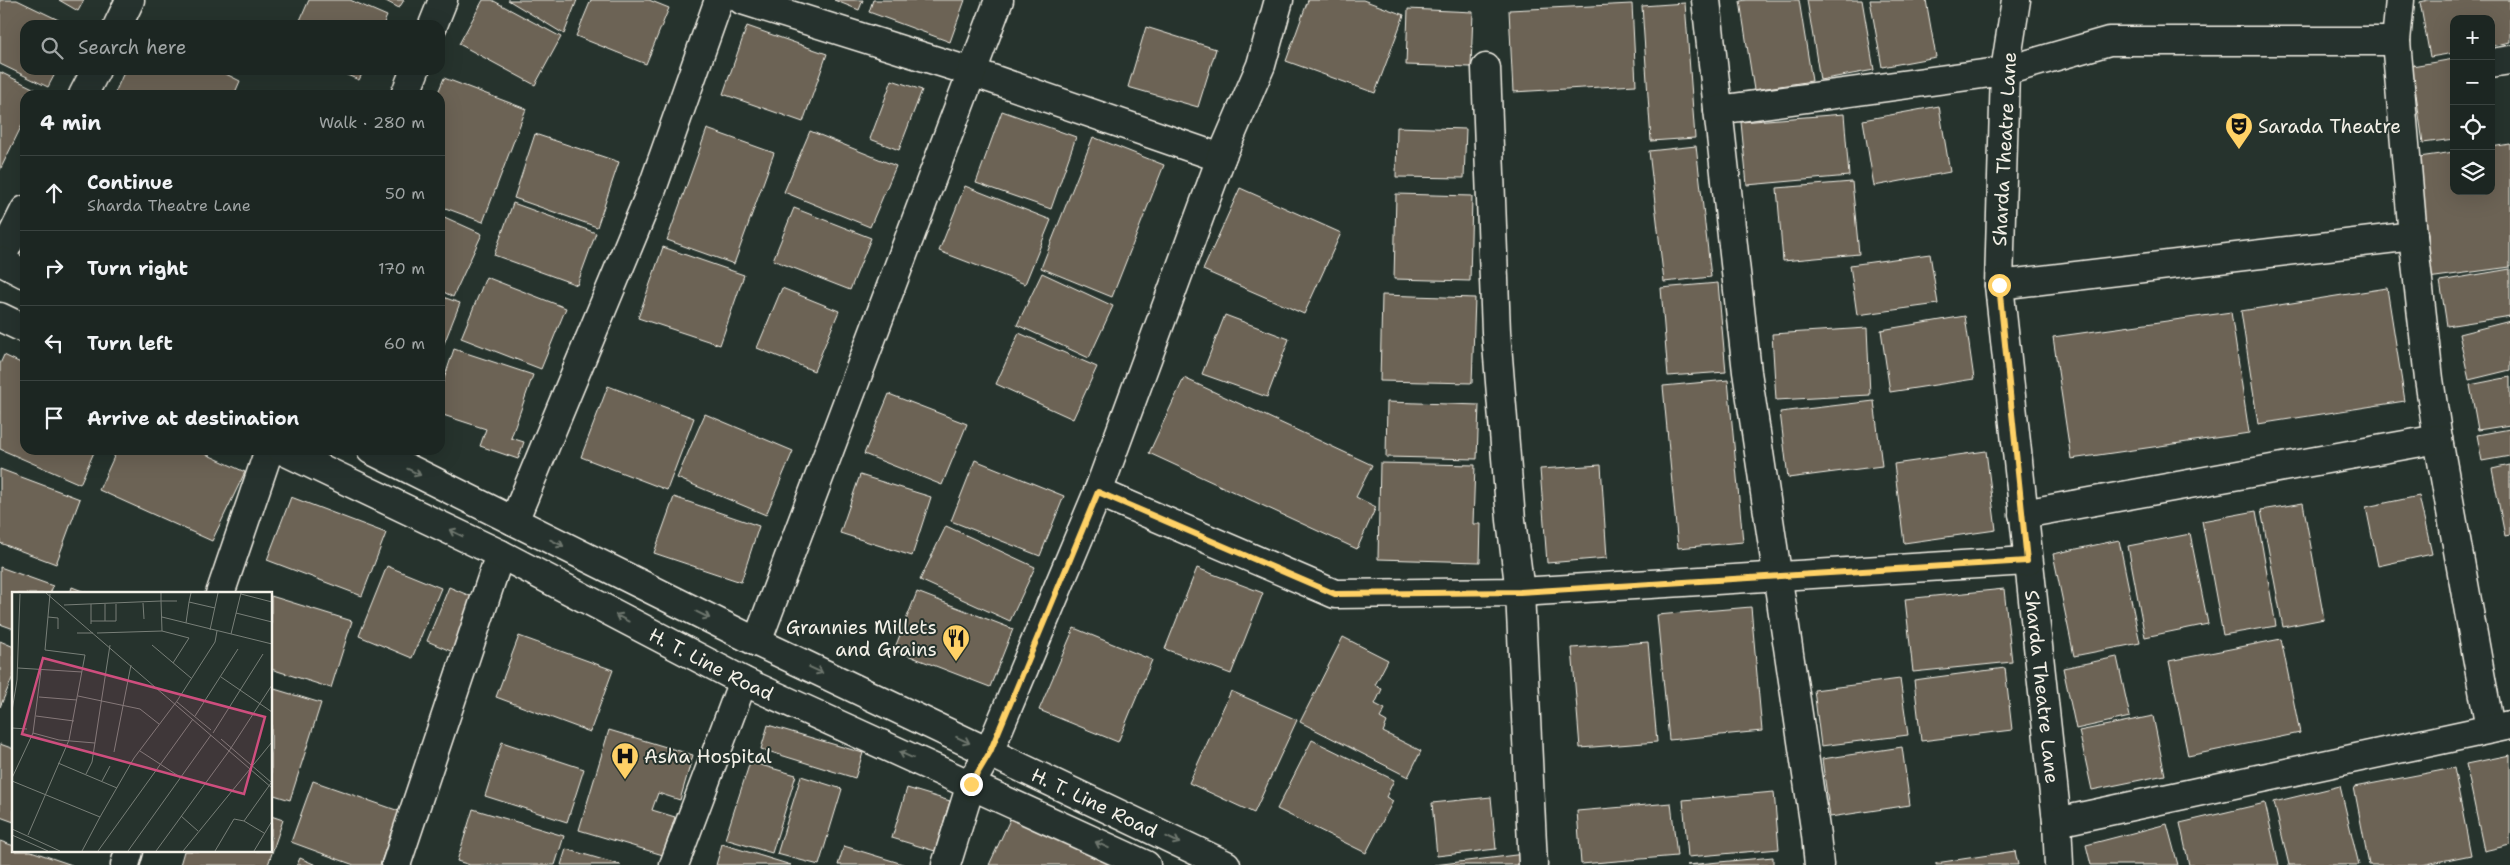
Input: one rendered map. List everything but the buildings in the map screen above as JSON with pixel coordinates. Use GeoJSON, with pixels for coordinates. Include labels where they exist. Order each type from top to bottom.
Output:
{"type":"FeatureCollection","features":[{"type":"Feature","properties":{"kind":"street"},"geometry":{"type":"LineString","coordinates":[[120,20],[130,0]]}},
{"type":"Feature","properties":{"kind":"street"},"geometry":{"type":"LineString","coordinates":[[434,20],[442,0]]}},
{"type":"Feature","properties":{"kind":"street"},"geometry":{"type":"LineString","coordinates":[[514,521],[652,189],[719,0]]}},
{"type":"Feature","properties":{"kind":"street"},"geometry":{"type":"LineString","coordinates":[[742,0],[972,72],[1221,158]]}},
{"type":"Feature","properties":{"kind":"street"},"geometry":{"type":"LineString","coordinates":[[757,642],[999,0]]}},
{"type":"Feature","properties":{"kind":"street"},"geometry":{"type":"LineString","coordinates":[[946,865],[971,784],[990,752],[1098,492],[1221,158],[1261,64],[1278,0]]}},
{"type":"Feature","properties":{"kind":"street"},"geometry":{"type":"LineString","coordinates":[[1706,0],[1747,372],[1776,578],[1816,835],[1818,865]]}},
{"type":"Feature","properties":{"kind":"street","name":"Sharda Theatre Lane"},"geometry":{"type":"LineString","coordinates":[[2016,0],[2005,71],[1999,285],[2027,561],[2057,822],[2059,865]]}},
{"type":"Feature","properties":{"kind":"street"},"geometry":{"type":"LineString","coordinates":[[2057,822],[2500,727],[2438,439],[2413,236],[2396,41],[2400,0]]}},
{"type":"Feature","properties":{"kind":"street"},"geometry":{"type":"LineString","coordinates":[[1718,110],[2005,71],[2108,42],[2396,41]]}},
{"type":"Feature","properties":{"kind":"street"},"geometry":{"type":"LineString","coordinates":[[2495,63],[2510,60]]}},
{"type":"Feature","properties":{"kind":"street"},"geometry":{"type":"LineString","coordinates":[[1486,68],[1496,332],[1511,520],[1520,592],[1533,865]]}},
{"type":"Feature","properties":{"kind":"street"},"geometry":{"type":"LineString","coordinates":[[86,90],[93,75]]}},
{"type":"Feature","properties":{"kind":"street"},"geometry":{"type":"LineString","coordinates":[[407,90],[413,75]]}},
{"type":"Feature","properties":{"kind":"street"},"geometry":{"type":"LineString","coordinates":[[20,220],[0,260],[20,271]]}},
{"type":"Feature","properties":{"kind":"street"},"geometry":{"type":"LineString","coordinates":[[1999,285],[2413,236]]}},
{"type":"Feature","properties":{"kind":"street"},"geometry":{"type":"LineString","coordinates":[[0,317],[20,327]]}},
{"type":"Feature","properties":{"kind":"street"},"geometry":{"type":"LineString","coordinates":[[2023,514],[2438,439]]}},
{"type":"Feature","properties":{"kind":"street"},"geometry":{"type":"LineString","coordinates":[[221,592],[266,455]]}},
{"type":"Feature","properties":{"kind":"street","name":"H. T. Line Road"},"geometry":{"type":"LineString","coordinates":[[292,455],[500,554],[743,681],[1146,865]]}},
{"type":"Feature","properties":{"kind":"street","name":"H. T. Line Road"},"geometry":{"type":"LineString","coordinates":[[381,455],[757,642],[1226,865]]}},
{"type":"Feature","properties":{"kind":"street"},"geometry":{"type":"LineString","coordinates":[[1098,492],[1335,594],[1520,592],[1776,578],[2027,561]]}},
{"type":"Feature","properties":{"kind":"street"},"geometry":{"type":"LineString","coordinates":[[396,865],[500,554]]}},
{"type":"Feature","properties":{"kind":"street"},"geometry":{"type":"LineString","coordinates":[[674,865],[743,681]]}},
{"type":"Feature","properties":{"kind":"street"},"geometry":{"type":"LineString","coordinates":[[125,865],[130,852]]}},
{"type":"Feature","properties":{"kind":"place","name":"Sarada Theatre"},"geometry":{"type":"Point","coordinates":[2239,150]}},
{"type":"Feature","properties":{"kind":"place","name":"Grannies Millets and Grains"},"geometry":{"type":"Point","coordinates":[956,662]}},
{"type":"Feature","properties":{"kind":"place","name":"Asha Hospital"},"geometry":{"type":"Point","coordinates":[625,780]}},
{"type":"Feature","properties":{"kind":"route"},"geometry":{"type":"LineString","coordinates":[[971,784],[990,752],[1098,492],[1335,594],[1520,592],[1776,578],[2027,561],[1999,285]]}}]}
